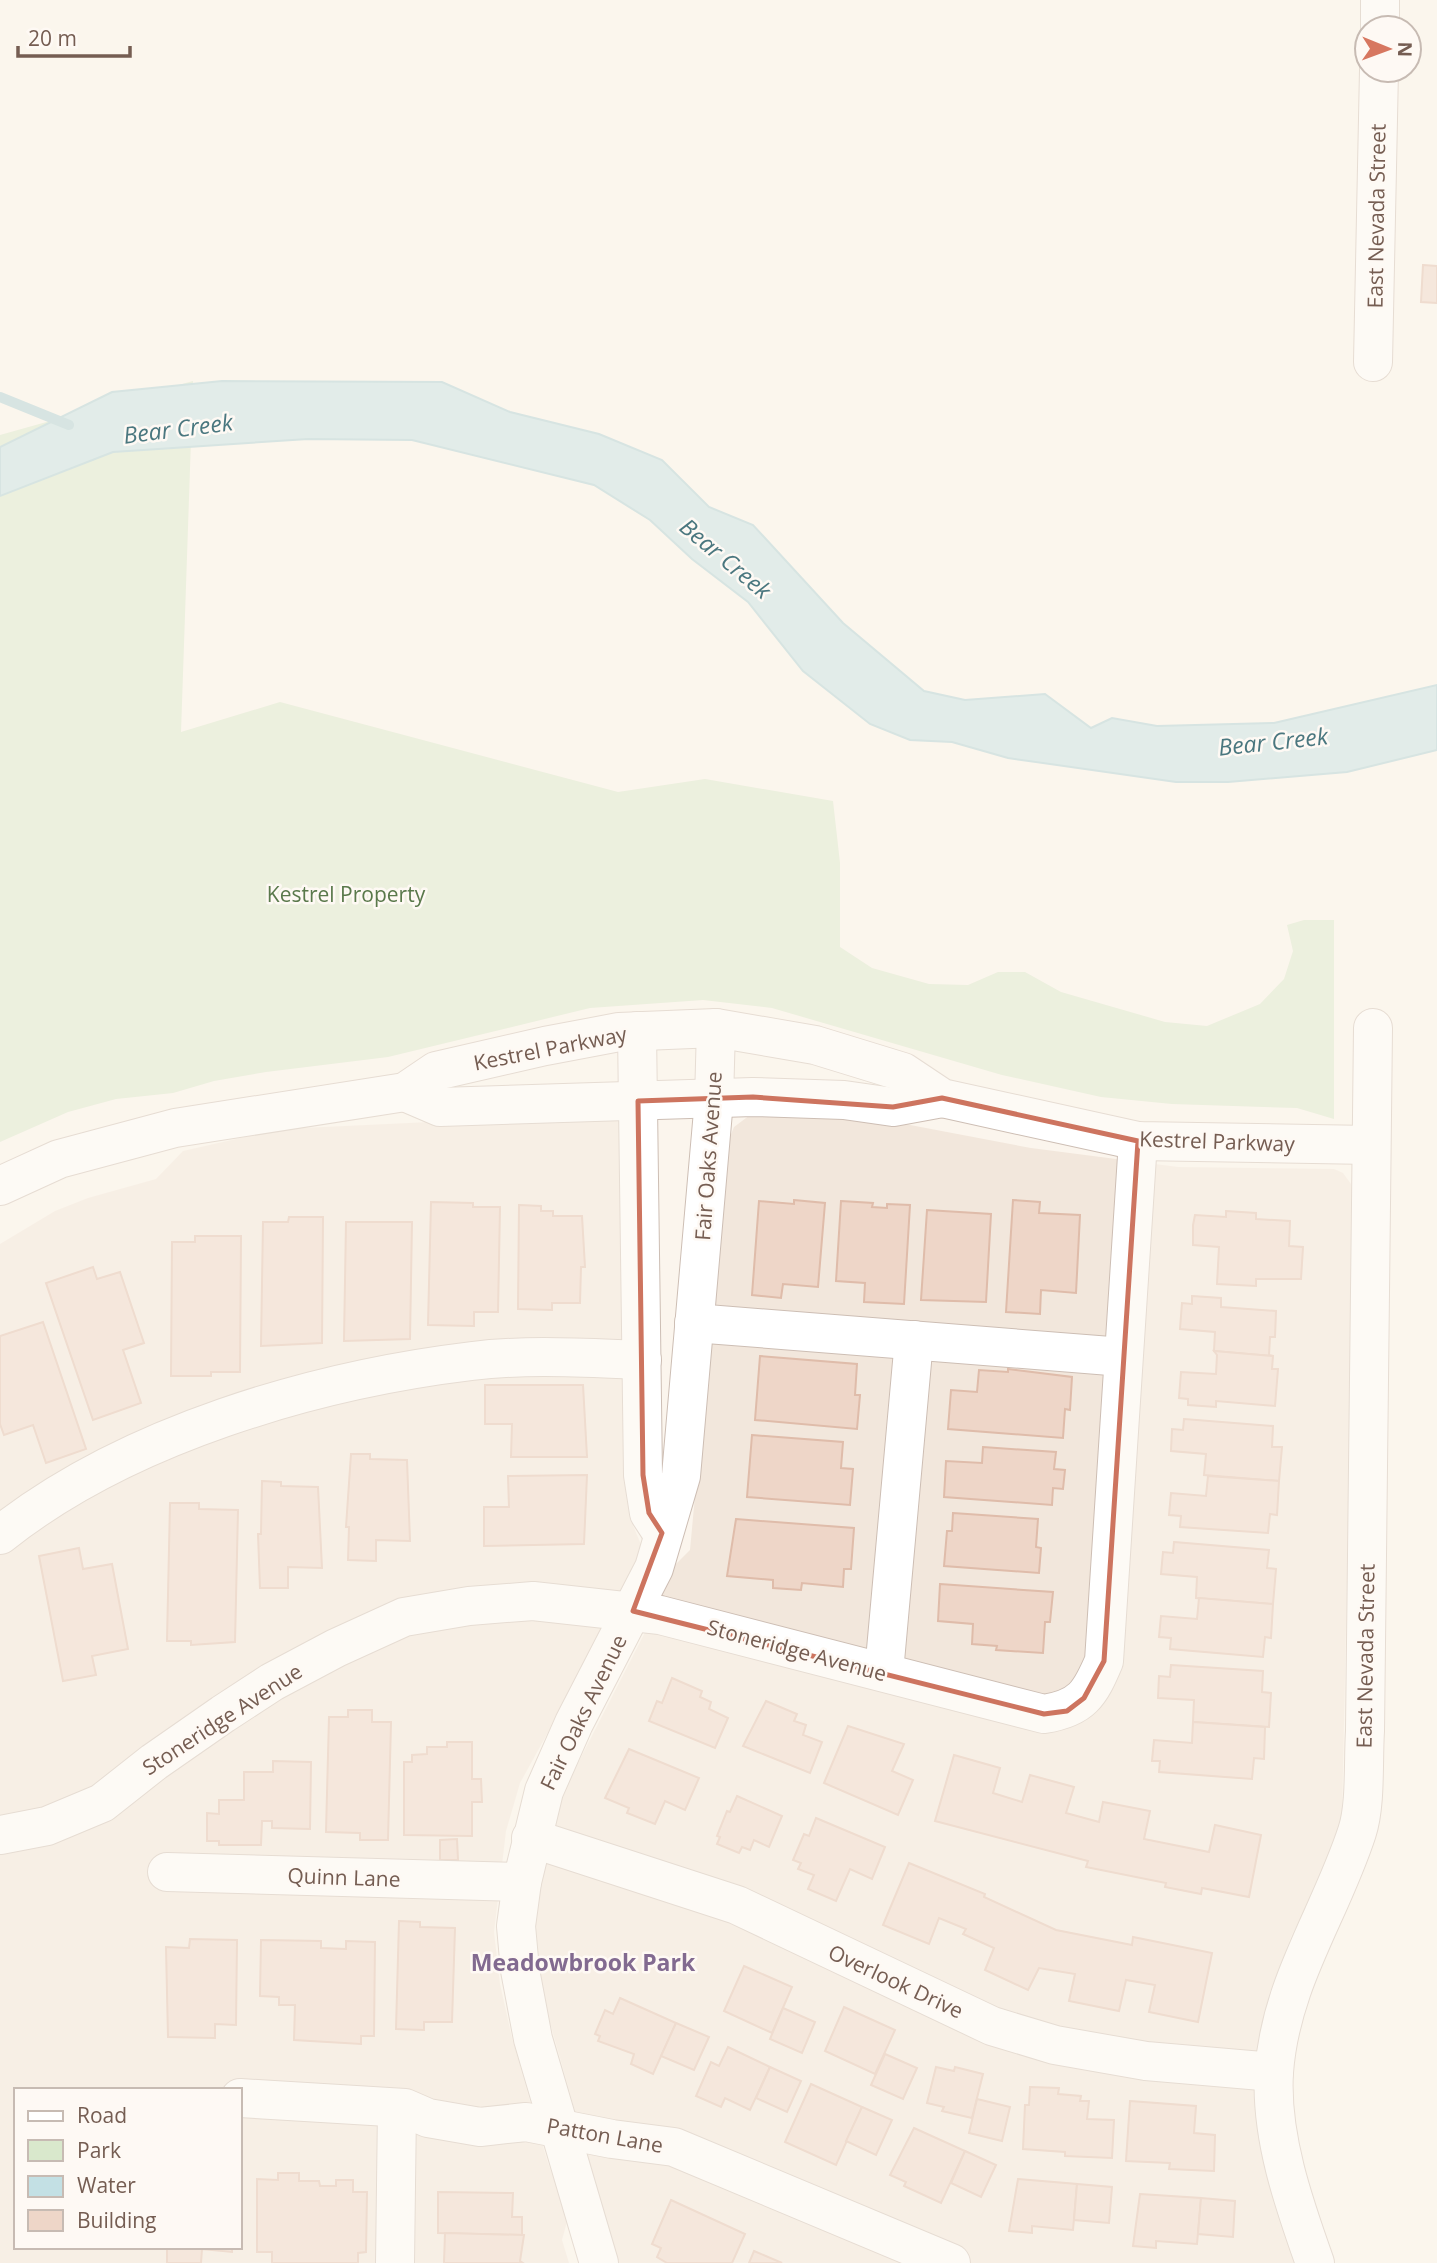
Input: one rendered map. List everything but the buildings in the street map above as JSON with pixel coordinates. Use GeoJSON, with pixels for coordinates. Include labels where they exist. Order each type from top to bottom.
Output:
{"type":"FeatureCollection","features":[{"type":"Feature","properties":{"kind":"street","name":"East Nevada Street"},"geometry":{"type":"LineString","coordinates":[[1373,362],[1379,84]]}},
{"type":"Feature","properties":{"kind":"street","name":"Kestrel Parkway"},"geometry":{"type":"LineString","coordinates":[[0,1186],[59,1159],[174,1128],[405,1092],[436,1071],[545,1046],[637,1031],[716,1028],[815,1045],[903,1072],[942,1097],[1138,1141],[1370,1145]]}},
{"type":"Feature","properties":{"kind":"street","name":"Fair Oaks Avenue"},"geometry":{"type":"LineString","coordinates":[[599,2263],[533,2039],[520,1970],[516,1926],[531,1838],[544,1791],[574,1723],[653,1568],[681,1476],[714,1100],[716,1028]]}},
{"type":"Feature","properties":{"kind":"street","name":"East Nevada Street"},"geometry":{"type":"LineString","coordinates":[[1315,2263],[1297,2213],[1278,2130],[1274,2072],[1288,2000],[1303,1954],[1358,1829],[1365,1731],[1373,1028]]}},
{"type":"Feature","properties":{"kind":"street"},"geometry":{"type":"LineString","coordinates":[[637,1031],[643,1475],[649,1513],[662,1532]]}},
{"type":"Feature","properties":{"kind":"street","name":"Kestrel Parkway"},"geometry":{"type":"LineString","coordinates":[[405,1092],[440,1107],[753,1097],[844,1100],[893,1107],[942,1097]]}},
{"type":"Feature","properties":{"kind":"street","name":"Stoneridge Avenue"},"geometry":{"type":"LineString","coordinates":[[0,1835],[47,1826],[102,1803],[154,1762],[272,1682],[404,1617],[469,1606],[533,1601],[633,1611],[687,1621],[1044,1714],[1067,1711],[1084,1698],[1104,1661],[1138,1141]]}},
{"type":"Feature","properties":{"kind":"street"},"geometry":{"type":"LineString","coordinates":[[694,1323],[1123,1357]]}},
{"type":"Feature","properties":{"kind":"street"},"geometry":{"type":"LineString","coordinates":[[884,1672],[914,1340]]}},
{"type":"Feature","properties":{"kind":"street"},"geometry":{"type":"LineString","coordinates":[[0,1535],[27,1514],[148,1446],[266,1404],[372,1377],[474,1360],[642,1360]]}},
{"type":"Feature","properties":{"kind":"street","name":"Overlook Drive"},"geometry":{"type":"LineString","coordinates":[[531,1838],[737,1905],[992,2026],[1055,2045],[1146,2061],[1274,2072]]}},
{"type":"Feature","properties":{"kind":"street","name":"Quinn Lane"},"geometry":{"type":"LineString","coordinates":[[166,1872],[522,1882]]}},
{"type":"Feature","properties":{"kind":"street","name":"Patton Lane"},"geometry":{"type":"LineString","coordinates":[[242,2098],[397,2108],[480,2127],[526,2122],[612,2139],[674,2147],[951,2263]]}},
{"type":"Feature","properties":{"kind":"street"},"geometry":{"type":"LineString","coordinates":[[396,2263],[397,2108]]}},
{"type":"Feature","properties":{"kind":"highlighted area"},"geometry":{"type":"Polygon","coordinates":[[[753,1097],[893,1107],[942,1098],[1138,1141],[1104,1661],[1084,1698],[1067,1711],[1044,1714],[633,1611],[662,1533],[649,1513],[643,1475],[638,1101],[753,1097]]]}},
{"type":"Feature","properties":{"kind":"shaded area"},"geometry":{"type":"Polygon","coordinates":[[[758,1109],[868,1117],[1031,1148],[1178,1167],[1334,1169],[1343,1173],[1351,1184],[1355,1199],[1342,1819],[1320,1879],[1291,1937],[1269,1995],[1261,2030],[1295,2263],[618,2263],[541,1991],[534,1950],[534,1912],[558,1802],[658,1607],[671,1569],[690,1550],[728,1142],[734,1127],[758,1109]]]}},
{"type":"Feature","properties":{"kind":"shaded area"},"geometry":{"type":"Polygon","coordinates":[[[624,1113],[626,1494],[630,1518],[642,1547],[641,1564],[520,1783],[506,1831],[494,1932],[500,1984],[512,2038],[547,2160],[568,2218],[562,2240],[569,2263],[0,2263],[0,1244],[55,1211],[88,1198],[156,1179],[183,1151],[281,1129],[624,1113]]]}},
{"type":"Feature","properties":{"kind":"green space","name":"Kestrel Property"},"geometry":{"type":"Polygon","coordinates":[[[193,381],[181,732],[280,702],[618,792],[705,779],[833,801],[840,863],[840,947],[872,968],[929,984],[968,985],[998,972],[1025,972],[1061,992],[1165,1022],[1207,1026],[1260,1004],[1284,979],[1293,951],[1287,925],[1304,920],[1334,920],[1334,1119],[1297,1108],[1172,1104],[1101,1097],[1002,1075],[772,1008],[703,1000],[590,1008],[388,1057],[266,1072],[214,1081],[173,1093],[116,1099],[68,1112],[0,1142],[0,435],[193,381]]]}},
{"type":"Feature","properties":{"kind":"water","name":"Bear Creek"},"geometry":{"type":"Polygon","coordinates":[[[222,381],[442,382],[510,412],[599,434],[662,460],[709,507],[753,525],[843,623],[924,691],[965,700],[1045,694],[1091,728],[1112,718],[1157,726],[1274,723],[1437,685],[1437,750],[1347,772],[1228,782],[1176,782],[1008,758],[952,742],[910,740],[870,724],[803,671],[748,602],[692,559],[650,520],[594,485],[412,440],[308,439],[113,452],[0,496],[0,447],[112,392],[222,381]]]}},
{"type":"Feature","properties":{"kind":"waterway"},"geometry":{"type":"LineString","coordinates":[[0,397],[69,425]]}},
{"type":"Feature","properties":{"kind":"district","name":"Meadowbrook Park"},"geometry":{"type":"Point","coordinates":[583,1962]}}]}
